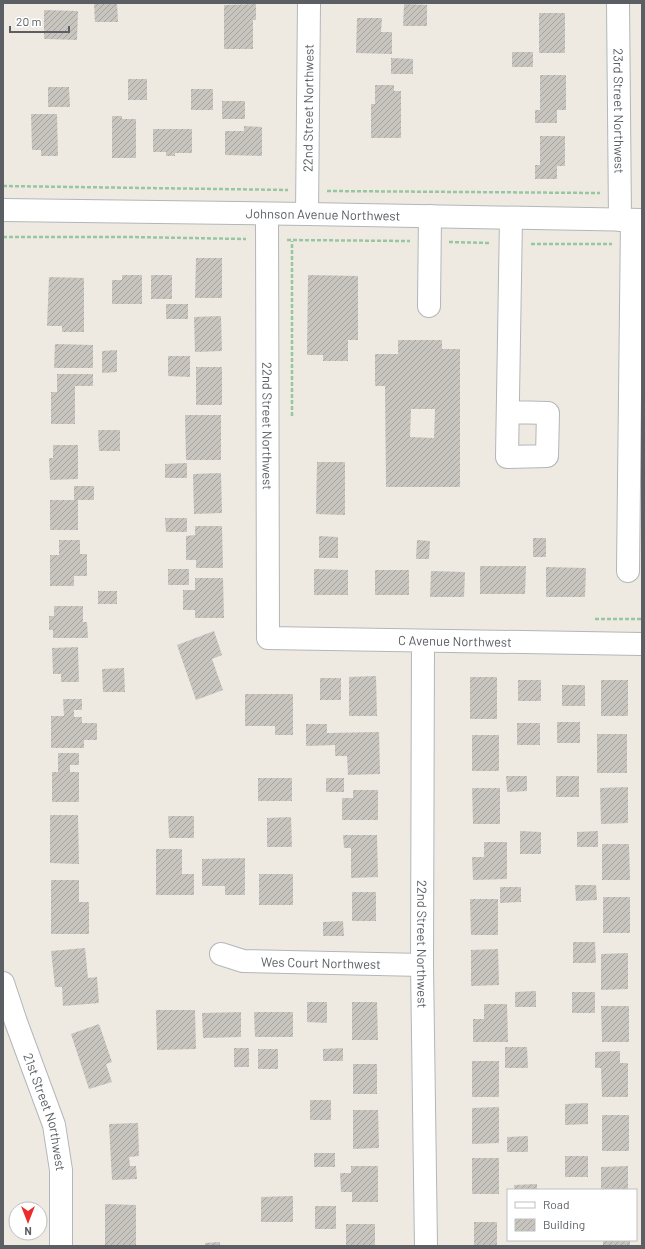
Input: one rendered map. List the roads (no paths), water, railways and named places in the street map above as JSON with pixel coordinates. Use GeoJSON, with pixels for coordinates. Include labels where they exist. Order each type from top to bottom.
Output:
{"type":"FeatureCollection","features":[{"type":"Feature","properties":{"kind":"street","name":"22nd Street Northwest"},"geometry":{"type":"LineString","coordinates":[[307,214],[309,3]]}},
{"type":"Feature","properties":{"kind":"street","name":"23rd Street Northwest"},"geometry":{"type":"LineString","coordinates":[[618,3],[632,244],[635,538],[628,571]]}},
{"type":"Feature","properties":{"kind":"street","name":"Johnson Avenue Northwest"},"geometry":{"type":"LineString","coordinates":[[3,210],[631,220]]}},
{"type":"Feature","properties":{"kind":"street","name":"22nd Street Northwest"},"geometry":{"type":"LineString","coordinates":[[267,214],[268,638]]}},
{"type":"Feature","properties":{"kind":"street"},"geometry":{"type":"LineString","coordinates":[[428,306],[430,216]]}},
{"type":"Feature","properties":{"kind":"street"},"geometry":{"type":"LineString","coordinates":[[508,412],[511,218]]}},
{"type":"Feature","properties":{"kind":"street","name":"C Avenue Northwest"},"geometry":{"type":"LineString","coordinates":[[268,638],[642,644]]}},
{"type":"Feature","properties":{"kind":"street","name":"22nd Street Northwest"},"geometry":{"type":"LineString","coordinates":[[423,641],[422,965],[426,1246]]}},
{"type":"Feature","properties":{"kind":"street","name":"Wes Court Northwest"},"geometry":{"type":"LineString","coordinates":[[221,954],[243,961],[422,965]]}},
{"type":"Feature","properties":{"kind":"street","name":"21st Street Northwest"},"geometry":{"type":"LineString","coordinates":[[3,983],[54,1125],[61,1170],[61,1246]]}}]}
